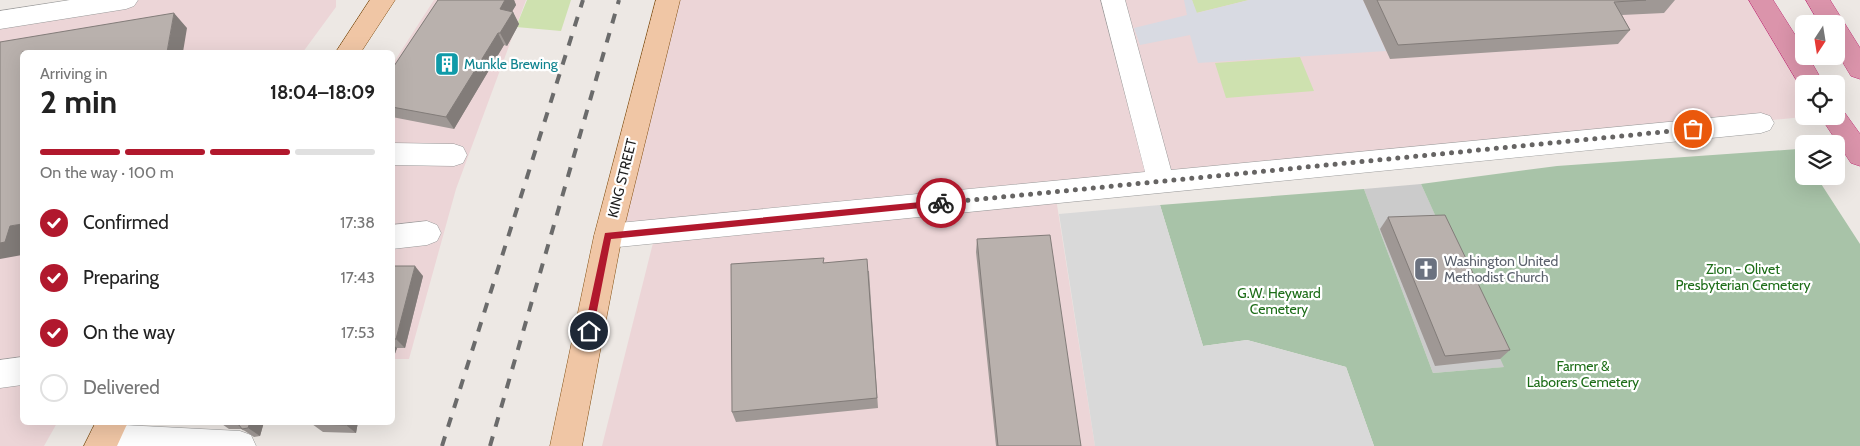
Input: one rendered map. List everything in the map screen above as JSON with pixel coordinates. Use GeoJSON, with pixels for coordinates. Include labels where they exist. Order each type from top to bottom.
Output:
{"type":"FeatureCollection","features":[{"type":"Feature","properties":{"kind":"highway"},"geometry":{"type":"LineString","coordinates":[[1761,0],[1807,75]]}},
{"type":"Feature","properties":{"kind":"highway"},"geometry":{"type":"LineString","coordinates":[[1818,0],[1827,15]]}},
{"type":"Feature","properties":{"kind":"highway"},"geometry":{"type":"LineString","coordinates":[[1845,45],[1860,69]]}},
{"type":"Feature","properties":{"kind":"highway"},"geometry":{"type":"LineString","coordinates":[[1839,125],[1860,155]]}},
{"type":"Feature","properties":{"kind":"main road"},"geometry":{"type":"LineString","coordinates":[[349,50],[383,0]]}},
{"type":"Feature","properties":{"kind":"main road","name":"KING STREET"},"geometry":{"type":"LineString","coordinates":[[566,446],[608,236],[668,0]]}},
{"type":"Feature","properties":{"kind":"lane"},"geometry":{"type":"LineString","coordinates":[[0,20],[126,0]]}},
{"type":"Feature","properties":{"kind":"lane"},"geometry":{"type":"LineString","coordinates":[[1113,0],[1161,181]]}},
{"type":"Feature","properties":{"kind":"lane"},"geometry":{"type":"LineString","coordinates":[[608,236],[1761,123]]}},
{"type":"Feature","properties":{"kind":"lane"},"geometry":{"type":"LineString","coordinates":[[395,154],[454,155]]}},
{"type":"Feature","properties":{"kind":"lane"},"geometry":{"type":"LineString","coordinates":[[395,236],[426,233]]}},
{"type":"Feature","properties":{"kind":"lane"},"geometry":{"type":"LineString","coordinates":[[0,374],[20,370]]}},
{"type":"Feature","properties":{"kind":"lane"},"geometry":{"type":"LineString","coordinates":[[106,436],[240,446]]}},
{"type":"Feature","properties":{"kind":"shaded area"},"geometry":{"type":"Polygon","coordinates":[[[126,0],[336,0],[336,7],[304,50],[20,50],[20,425],[56,425],[44,446],[0,446],[0,20],[126,0]]]}},
{"type":"Feature","properties":{"kind":"shaded area"},"geometry":{"type":"Polygon","coordinates":[[[434,0],[526,0],[456,189],[409,359],[395,359],[395,60],[434,0]]]}},
{"type":"Feature","properties":{"kind":"shaded area"},"geometry":{"type":"Polygon","coordinates":[[[668,0],[1761,0],[1799,75],[1795,75],[1795,118],[1055,192],[1095,446],[602,446],[656,231],[608,236],[668,0]]]}},
{"type":"Feature","properties":{"kind":"shaded area"},"geometry":{"type":"Polygon","coordinates":[[[1184,0],[1192,0],[1197,13],[1249,0],[1363,0],[1386,51],[1198,63],[1190,35],[1140,45],[1134,28],[1187,15],[1184,0]]]}},
{"type":"Feature","properties":{"kind":"shaded area","name":"Washington United Methodist Church"},"geometry":{"type":"Polygon","coordinates":[[[1421,184],[1505,367],[1433,373],[1364,189],[1421,184]]]}},
{"type":"Feature","properties":{"kind":"shaded area"},"geometry":{"type":"Polygon","coordinates":[[[1160,205],[1203,346],[1247,340],[1346,367],[1374,446],[1095,446],[1059,214],[1160,205]]]}},
{"type":"Feature","properties":{"kind":"green space"},"geometry":{"type":"Polygon","coordinates":[[[527,0],[571,0],[561,31],[516,27],[527,0]]]}},
{"type":"Feature","properties":{"kind":"green space"},"geometry":{"type":"Polygon","coordinates":[[[1192,0],[1249,0],[1196,13],[1192,0]]]}},
{"type":"Feature","properties":{"kind":"green space"},"geometry":{"type":"Polygon","coordinates":[[[1300,57],[1314,91],[1226,98],[1215,63],[1300,57]]]}},
{"type":"Feature","properties":{"kind":"green space"},"geometry":{"type":"Polygon","coordinates":[[[1795,149],[1795,185],[1822,185],[1860,244],[1860,446],[1374,446],[1346,367],[1247,340],[1203,346],[1160,205],[1364,189],[1433,373],[1504,367],[1421,184],[1557,166],[1795,149]]]}},
{"type":"Feature","properties":{"kind":"building","name":"Munkle Brewing"},"geometry":{"type":"Polygon","coordinates":[[[438,0],[505,0],[500,9],[513,12],[446,117],[395,108],[395,64],[438,0]]]}},
{"type":"Feature","properties":{"kind":"building"},"geometry":{"type":"Polygon","coordinates":[[[1377,0],[1646,0],[1614,2],[1630,30],[1398,45],[1377,0]]]}},
{"type":"Feature","properties":{"kind":"building"},"geometry":{"type":"Polygon","coordinates":[[[174,13],[167,50],[20,50],[20,224],[10,226],[5,242],[0,243],[0,42],[174,13]]]}},
{"type":"Feature","properties":{"kind":"building","name":"Washington United Methodist Church"},"geometry":{"type":"Polygon","coordinates":[[[1445,215],[1510,350],[1445,356],[1388,217],[1445,215]]]}},
{"type":"Feature","properties":{"kind":"building"},"geometry":{"type":"Polygon","coordinates":[[[1050,235],[1081,446],[998,446],[977,239],[1050,235]]]}},
{"type":"Feature","properties":{"kind":"building"},"geometry":{"type":"Polygon","coordinates":[[[824,258],[823,263],[867,259],[877,398],[732,412],[731,264],[824,258]]]}},
{"type":"Feature","properties":{"kind":"building"},"geometry":{"type":"Polygon","coordinates":[[[395,266],[415,266],[396,339],[395,266]]]}},
{"type":"Feature","properties":{"kind":"building"},"geometry":{"type":"Polygon","coordinates":[[[239,425],[249,425],[248,428],[242,429],[239,425]]]}},
{"type":"Feature","properties":{"kind":"railway"},"geometry":{"type":"LineString","coordinates":[[442,446],[583,0]]}},
{"type":"Feature","properties":{"kind":"railway"},"geometry":{"type":"LineString","coordinates":[[490,446],[619,0]]}},
{"type":"Feature","properties":{"kind":"way so far"},"geometry":{"type":"LineString","coordinates":[[941,203],[1693,129]]}},
{"type":"Feature","properties":{"kind":"place","name":"Munkle Brewing"},"geometry":{"type":"Point","coordinates":[447,64]}},
{"type":"Feature","properties":{"kind":"place","name":"Washington United Methodist Church"},"geometry":{"type":"Point","coordinates":[1426,269]}},
{"type":"Feature","properties":{"kind":"route"},"geometry":{"type":"LineString","coordinates":[[589,331],[608,236],[941,203]]}},
{"type":"Feature","properties":{"kind":"park label","name":"Zion - Olivet Presbyterian Cemetery"},"geometry":{"type":"Point","coordinates":[1743,278]}},
{"type":"Feature","properties":{"kind":"park label","name":"G.W. Heyward Cemetery"},"geometry":{"type":"Point","coordinates":[1279,302]}},
{"type":"Feature","properties":{"kind":"park label","name":"Farmer & Laborers Cemetery"},"geometry":{"type":"Point","coordinates":[1583,374]}}]}
